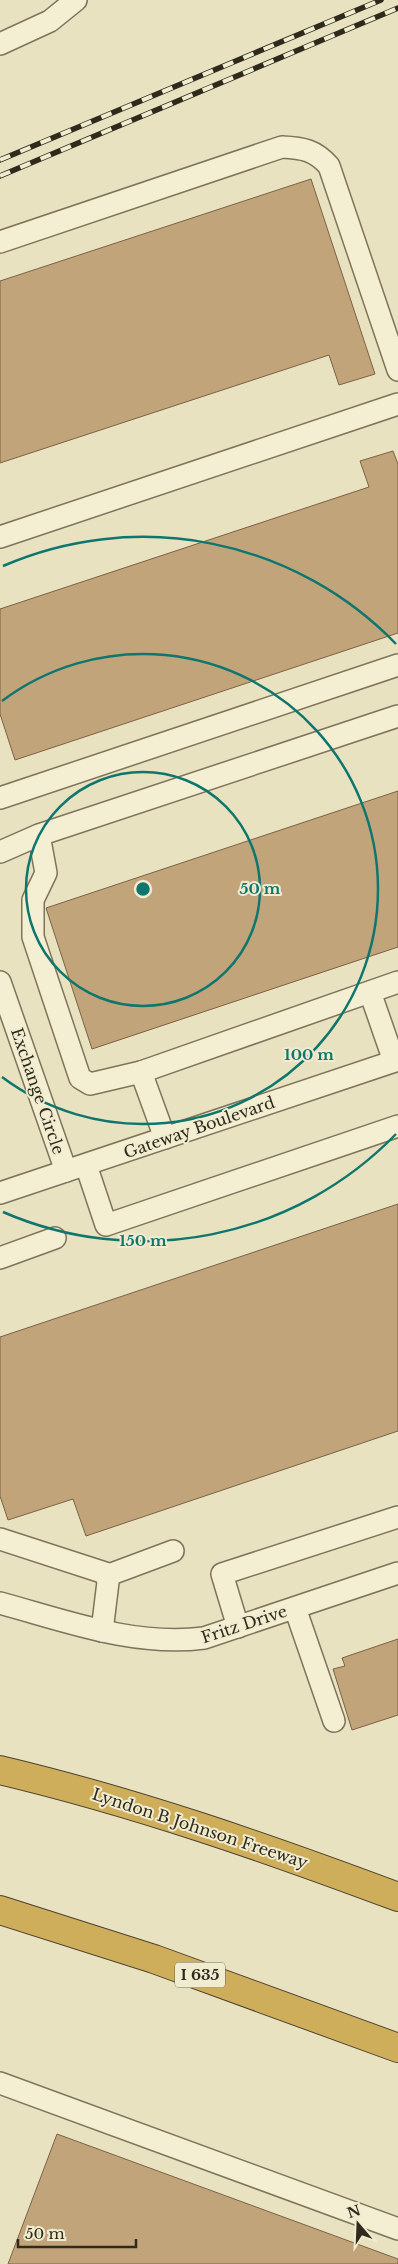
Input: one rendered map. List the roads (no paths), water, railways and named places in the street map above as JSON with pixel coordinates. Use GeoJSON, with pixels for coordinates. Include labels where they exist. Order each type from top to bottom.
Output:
{"type":"FeatureCollection","features":[{"type":"Feature","properties":{"kind":"highway"},"geometry":{"type":"LineString","coordinates":[[0,1764],[76,1788]]}},
{"type":"Feature","properties":{"kind":"highway","name":"Lyndon B Johnson Freeway"},"geometry":{"type":"LineString","coordinates":[[0,1770],[76,1788],[288,1856],[398,1897]]}},
{"type":"Feature","properties":{"kind":"highway","name":"I 635"},"geometry":{"type":"LineString","coordinates":[[0,1910],[154,1958],[398,2048]]}},
{"type":"Feature","properties":{"kind":"street"},"geometry":{"type":"LineString","coordinates":[[0,44],[50,21],[76,0]]}},
{"type":"Feature","properties":{"kind":"street"},"geometry":{"type":"LineString","coordinates":[[0,242],[282,147],[305,148],[320,155],[329,166],[398,370]]}},
{"type":"Feature","properties":{"kind":"street"},"geometry":{"type":"LineString","coordinates":[[0,537],[398,404]]}},
{"type":"Feature","properties":{"kind":"street"},"geometry":{"type":"LineString","coordinates":[[0,798],[398,665]]}},
{"type":"Feature","properties":{"kind":"street"},"geometry":{"type":"LineString","coordinates":[[0,852],[39,835],[398,716]]}},
{"type":"Feature","properties":{"kind":"street"},"geometry":{"type":"LineString","coordinates":[[39,835],[46,873],[33,900],[33,937],[80,1078],[90,1084],[141,1072],[398,982]]}},
{"type":"Feature","properties":{"kind":"street","name":"Exchange Circle"},"geometry":{"type":"LineString","coordinates":[[0,982],[66,1171]]}},
{"type":"Feature","properties":{"kind":"street"},"geometry":{"type":"LineString","coordinates":[[370,992],[396,1060]]}},
{"type":"Feature","properties":{"kind":"street","name":"Gateway Boulevard"},"geometry":{"type":"LineString","coordinates":[[0,1194],[396,1060]]}},
{"type":"Feature","properties":{"kind":"street"},"geometry":{"type":"LineString","coordinates":[[141,1072],[165,1138]]}},
{"type":"Feature","properties":{"kind":"street"},"geometry":{"type":"LineString","coordinates":[[86,1165],[106,1225],[398,1126]]}},
{"type":"Feature","properties":{"kind":"street"},"geometry":{"type":"LineString","coordinates":[[0,1258],[55,1238]]}},
{"type":"Feature","properties":{"kind":"street"},"geometry":{"type":"LineString","coordinates":[[238,1627],[222,1574],[398,1517]]}},
{"type":"Feature","properties":{"kind":"street"},"geometry":{"type":"LineString","coordinates":[[0,1539],[105,1573],[108,1582],[102,1631]]}},
{"type":"Feature","properties":{"kind":"street"},"geometry":{"type":"LineString","coordinates":[[106,1576],[173,1551]]}},
{"type":"Feature","properties":{"kind":"street","name":"Fritz Drive"},"geometry":{"type":"LineString","coordinates":[[0,1603],[102,1631],[178,1642],[204,1638],[398,1573]]}},
{"type":"Feature","properties":{"kind":"street"},"geometry":{"type":"LineString","coordinates":[[294,1608],[334,1721]]}},
{"type":"Feature","properties":{"kind":"street"},"geometry":{"type":"LineString","coordinates":[[0,2082],[398,2229]]}},
{"type":"Feature","properties":{"kind":"railway"},"geometry":{"type":"LineString","coordinates":[[0,160],[381,0]]}},
{"type":"Feature","properties":{"kind":"railway"},"geometry":{"type":"LineString","coordinates":[[0,176],[398,8]]}}]}
